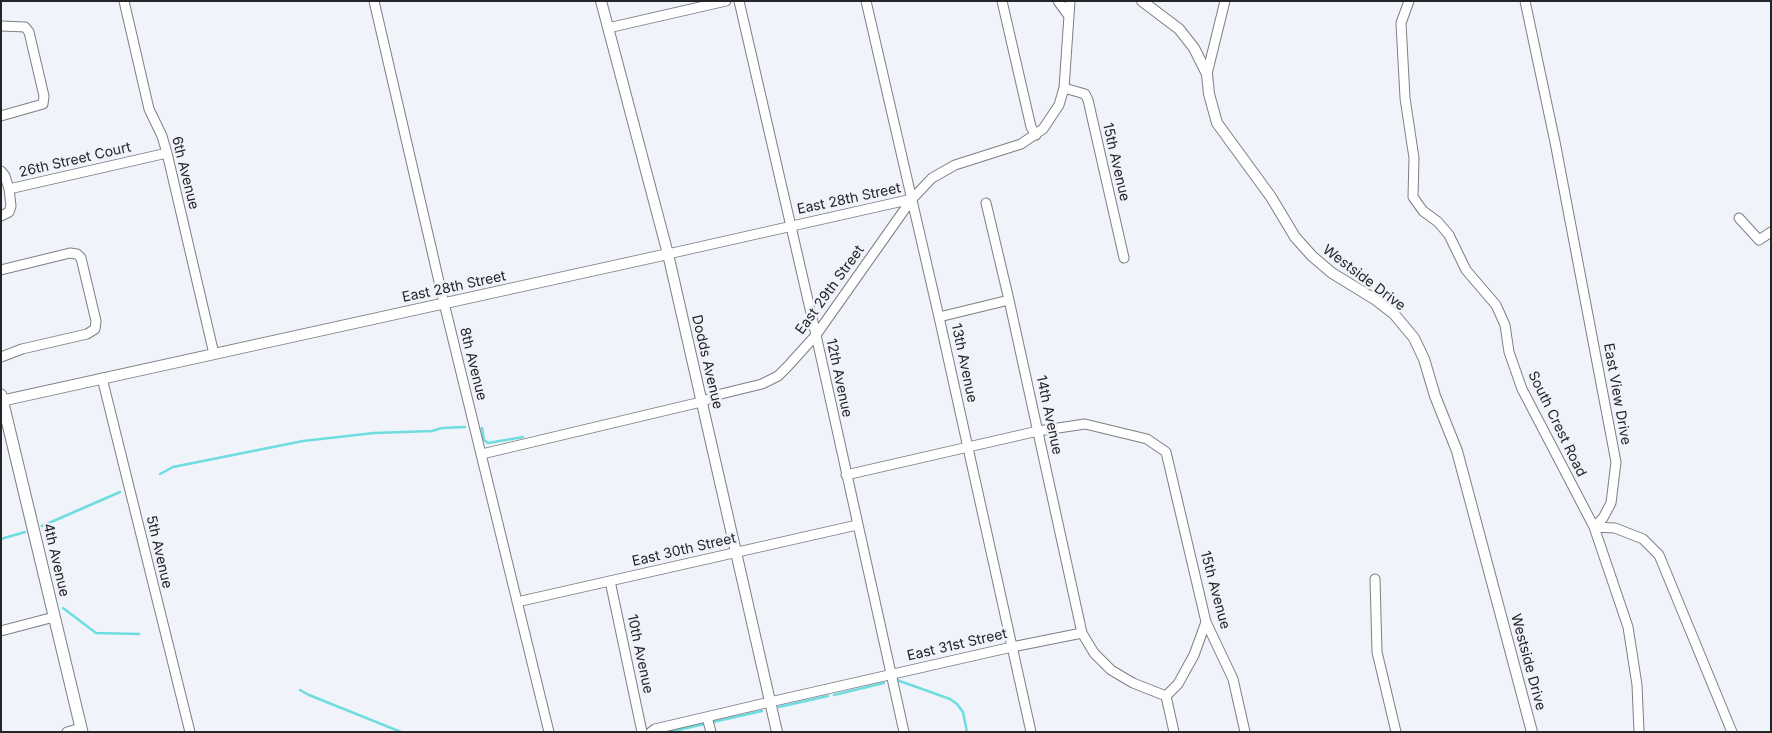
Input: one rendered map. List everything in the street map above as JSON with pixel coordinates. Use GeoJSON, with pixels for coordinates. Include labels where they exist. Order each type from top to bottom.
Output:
{"type":"FeatureCollection","features":[{"type":"Feature","properties":{"kind":"main road","name":"4th Avenue"},"geometry":{"type":"LineString","coordinates":[[2,399],[82,730]]}},
{"type":"Feature","properties":{"kind":"street","name":"6th Avenue"},"geometry":{"type":"LineString","coordinates":[[124,1],[149,109],[162,136],[167,153],[214,354]]}},
{"type":"Feature","properties":{"kind":"street","name":"8th Avenue"},"geometry":{"type":"LineString","coordinates":[[374,1],[444,303],[549,732]]}},
{"type":"Feature","properties":{"kind":"street","name":"Dodds Avenue"},"geometry":{"type":"LineString","coordinates":[[601,1],[668,254],[776,732]]}},
{"type":"Feature","properties":{"kind":"street"},"geometry":{"type":"LineString","coordinates":[[608,28],[726,1]]}},
{"type":"Feature","properties":{"kind":"street","name":"12th Avenue"},"geometry":{"type":"LineString","coordinates":[[739,1],[816,335],[904,732]]}},
{"type":"Feature","properties":{"kind":"street","name":"13th Avenue"},"geometry":{"type":"LineString","coordinates":[[866,1],[939,317],[1031,732]]}},
{"type":"Feature","properties":{"kind":"street"},"geometry":{"type":"LineString","coordinates":[[1002,1],[1031,127],[1036,135]]}},
{"type":"Feature","properties":{"kind":"street"},"geometry":{"type":"LineString","coordinates":[[1058,1],[1068,15]]}},
{"type":"Feature","properties":{"kind":"street","name":"East 29th Street"},"geometry":{"type":"LineString","coordinates":[[482,454],[701,402],[721,394],[762,384],[778,376],[816,335],[912,199],[932,178],[955,165],[1021,144],[1044,129],[1059,105],[1064,88],[1070,1]]}},
{"type":"Feature","properties":{"kind":"street","name":"Westside Drive"},"geometry":{"type":"LineString","coordinates":[[1142,1],[1179,29],[1194,48],[1207,74],[1209,94],[1217,123],[1267,190],[1295,237],[1312,256],[1332,273],[1376,300],[1394,314],[1414,338],[1424,359],[1435,396],[1457,451],[1532,732]]}},
{"type":"Feature","properties":{"kind":"street"},"geometry":{"type":"LineString","coordinates":[[1207,74],[1225,1]]}},
{"type":"Feature","properties":{"kind":"street","name":"South Crest Road"},"geometry":{"type":"LineString","coordinates":[[1409,1],[1402,23],[1405,98],[1414,158],[1414,197],[1423,211],[1438,222],[1449,235],[1466,270],[1496,305],[1505,325],[1508,352],[1522,389],[1594,527],[1628,627],[1637,685],[1639,732]]}},
{"type":"Feature","properties":{"kind":"street","name":"East View Drive"},"geometry":{"type":"LineString","coordinates":[[1525,1],[1555,142],[1616,462],[1611,503],[1603,518],[1594,527]]}},
{"type":"Feature","properties":{"kind":"street"},"geometry":{"type":"LineString","coordinates":[[1,26],[25,27],[29,32],[44,96],[43,104],[1,116]]}},
{"type":"Feature","properties":{"kind":"street","name":"15th Avenue"},"geometry":{"type":"LineString","coordinates":[[1064,88],[1085,94],[1088,100],[1124,258]]}},
{"type":"Feature","properties":{"kind":"street","name":"26th Street Court"},"geometry":{"type":"LineString","coordinates":[[1,171],[5,176],[9,189],[167,153]]}},
{"type":"Feature","properties":{"kind":"street"},"geometry":{"type":"LineString","coordinates":[[5,214],[11,206],[9,189]]}},
{"type":"Feature","properties":{"kind":"street","name":"East 28th Street"},"geometry":{"type":"LineString","coordinates":[[2,399],[214,354],[912,199]]}},
{"type":"Feature","properties":{"kind":"street","name":"14th Avenue"},"geometry":{"type":"LineString","coordinates":[[986,203],[1082,633]]}},
{"type":"Feature","properties":{"kind":"street"},"geometry":{"type":"LineString","coordinates":[[1739,218],[1759,240],[1771,232]]}},
{"type":"Feature","properties":{"kind":"street"},"geometry":{"type":"LineString","coordinates":[[1,270],[70,253],[77,254],[81,258],[96,321],[95,329],[87,334],[22,349],[1,357]]}},
{"type":"Feature","properties":{"kind":"street"},"geometry":{"type":"LineString","coordinates":[[939,317],[1009,300]]}},
{"type":"Feature","properties":{"kind":"street","name":"5th Avenue"},"geometry":{"type":"LineString","coordinates":[[102,378],[190,732]]}},
{"type":"Feature","properties":{"kind":"street","name":"15th Avenue"},"geometry":{"type":"LineString","coordinates":[[1038,431],[1085,424],[1147,439],[1166,452],[1206,622],[1233,679],[1244,732]]}},
{"type":"Feature","properties":{"kind":"street"},"geometry":{"type":"LineString","coordinates":[[846,475],[1038,431]]}},
{"type":"Feature","properties":{"kind":"street","name":"East 30th Street"},"geometry":{"type":"LineString","coordinates":[[517,602],[858,525]]}},
{"type":"Feature","properties":{"kind":"street"},"geometry":{"type":"LineString","coordinates":[[1594,527],[1615,528],[1643,540],[1659,555],[1732,732]]}},
{"type":"Feature","properties":{"kind":"street"},"geometry":{"type":"LineString","coordinates":[[1374,579],[1377,652],[1396,732]]}},
{"type":"Feature","properties":{"kind":"street","name":"10th Avenue"},"geometry":{"type":"LineString","coordinates":[[610,582],[642,732]]}},
{"type":"Feature","properties":{"kind":"street"},"geometry":{"type":"LineString","coordinates":[[1,630],[54,617]]}},
{"type":"Feature","properties":{"kind":"street"},"geometry":{"type":"LineString","coordinates":[[1166,696],[1178,684],[1194,655],[1206,622]]}},
{"type":"Feature","properties":{"kind":"street"},"geometry":{"type":"LineString","coordinates":[[1082,633],[1094,653],[1111,670],[1133,683],[1166,696]]}},
{"type":"Feature","properties":{"kind":"street","name":"East 31st Street"},"geometry":{"type":"LineString","coordinates":[[654,731],[1012,646],[1082,633]]}},
{"type":"Feature","properties":{"kind":"street"},"geometry":{"type":"LineString","coordinates":[[1166,696],[1174,732]]}},
{"type":"Feature","properties":{"kind":"street"},"geometry":{"type":"LineString","coordinates":[[707,717],[711,732]]}},
{"type":"Feature","properties":{"kind":"street"},"geometry":{"type":"LineString","coordinates":[[67,732],[82,730]]}},
{"type":"Feature","properties":{"kind":"waterway"},"geometry":{"type":"LineString","coordinates":[[160,474],[173,467],[303,441],[374,433],[432,431],[442,428],[465,427]]}},
{"type":"Feature","properties":{"kind":"waterway"},"geometry":{"type":"LineString","coordinates":[[482,428],[484,440],[488,443],[523,437]]}},
{"type":"Feature","properties":{"kind":"waterway"},"geometry":{"type":"LineString","coordinates":[[42,526],[120,492]]}},
{"type":"Feature","properties":{"kind":"waterway"},"geometry":{"type":"LineString","coordinates":[[1,539],[25,532]]}},
{"type":"Feature","properties":{"kind":"waterway"},"geometry":{"type":"LineString","coordinates":[[63,608],[96,633],[139,634]]}},
{"type":"Feature","properties":{"kind":"waterway"},"geometry":{"type":"LineString","coordinates":[[897,680],[950,699],[957,704],[963,712],[967,732]]}},
{"type":"Feature","properties":{"kind":"waterway"},"geometry":{"type":"LineString","coordinates":[[834,695],[884,683]]}},
{"type":"Feature","properties":{"kind":"waterway"},"geometry":{"type":"LineString","coordinates":[[300,690],[401,732]]}},
{"type":"Feature","properties":{"kind":"waterway"},"geometry":{"type":"LineString","coordinates":[[779,707],[828,696]]}},
{"type":"Feature","properties":{"kind":"waterway"},"geometry":{"type":"LineString","coordinates":[[713,722],[762,711]]}},
{"type":"Feature","properties":{"kind":"waterway"},"geometry":{"type":"LineString","coordinates":[[669,732],[705,724]]}}]}
